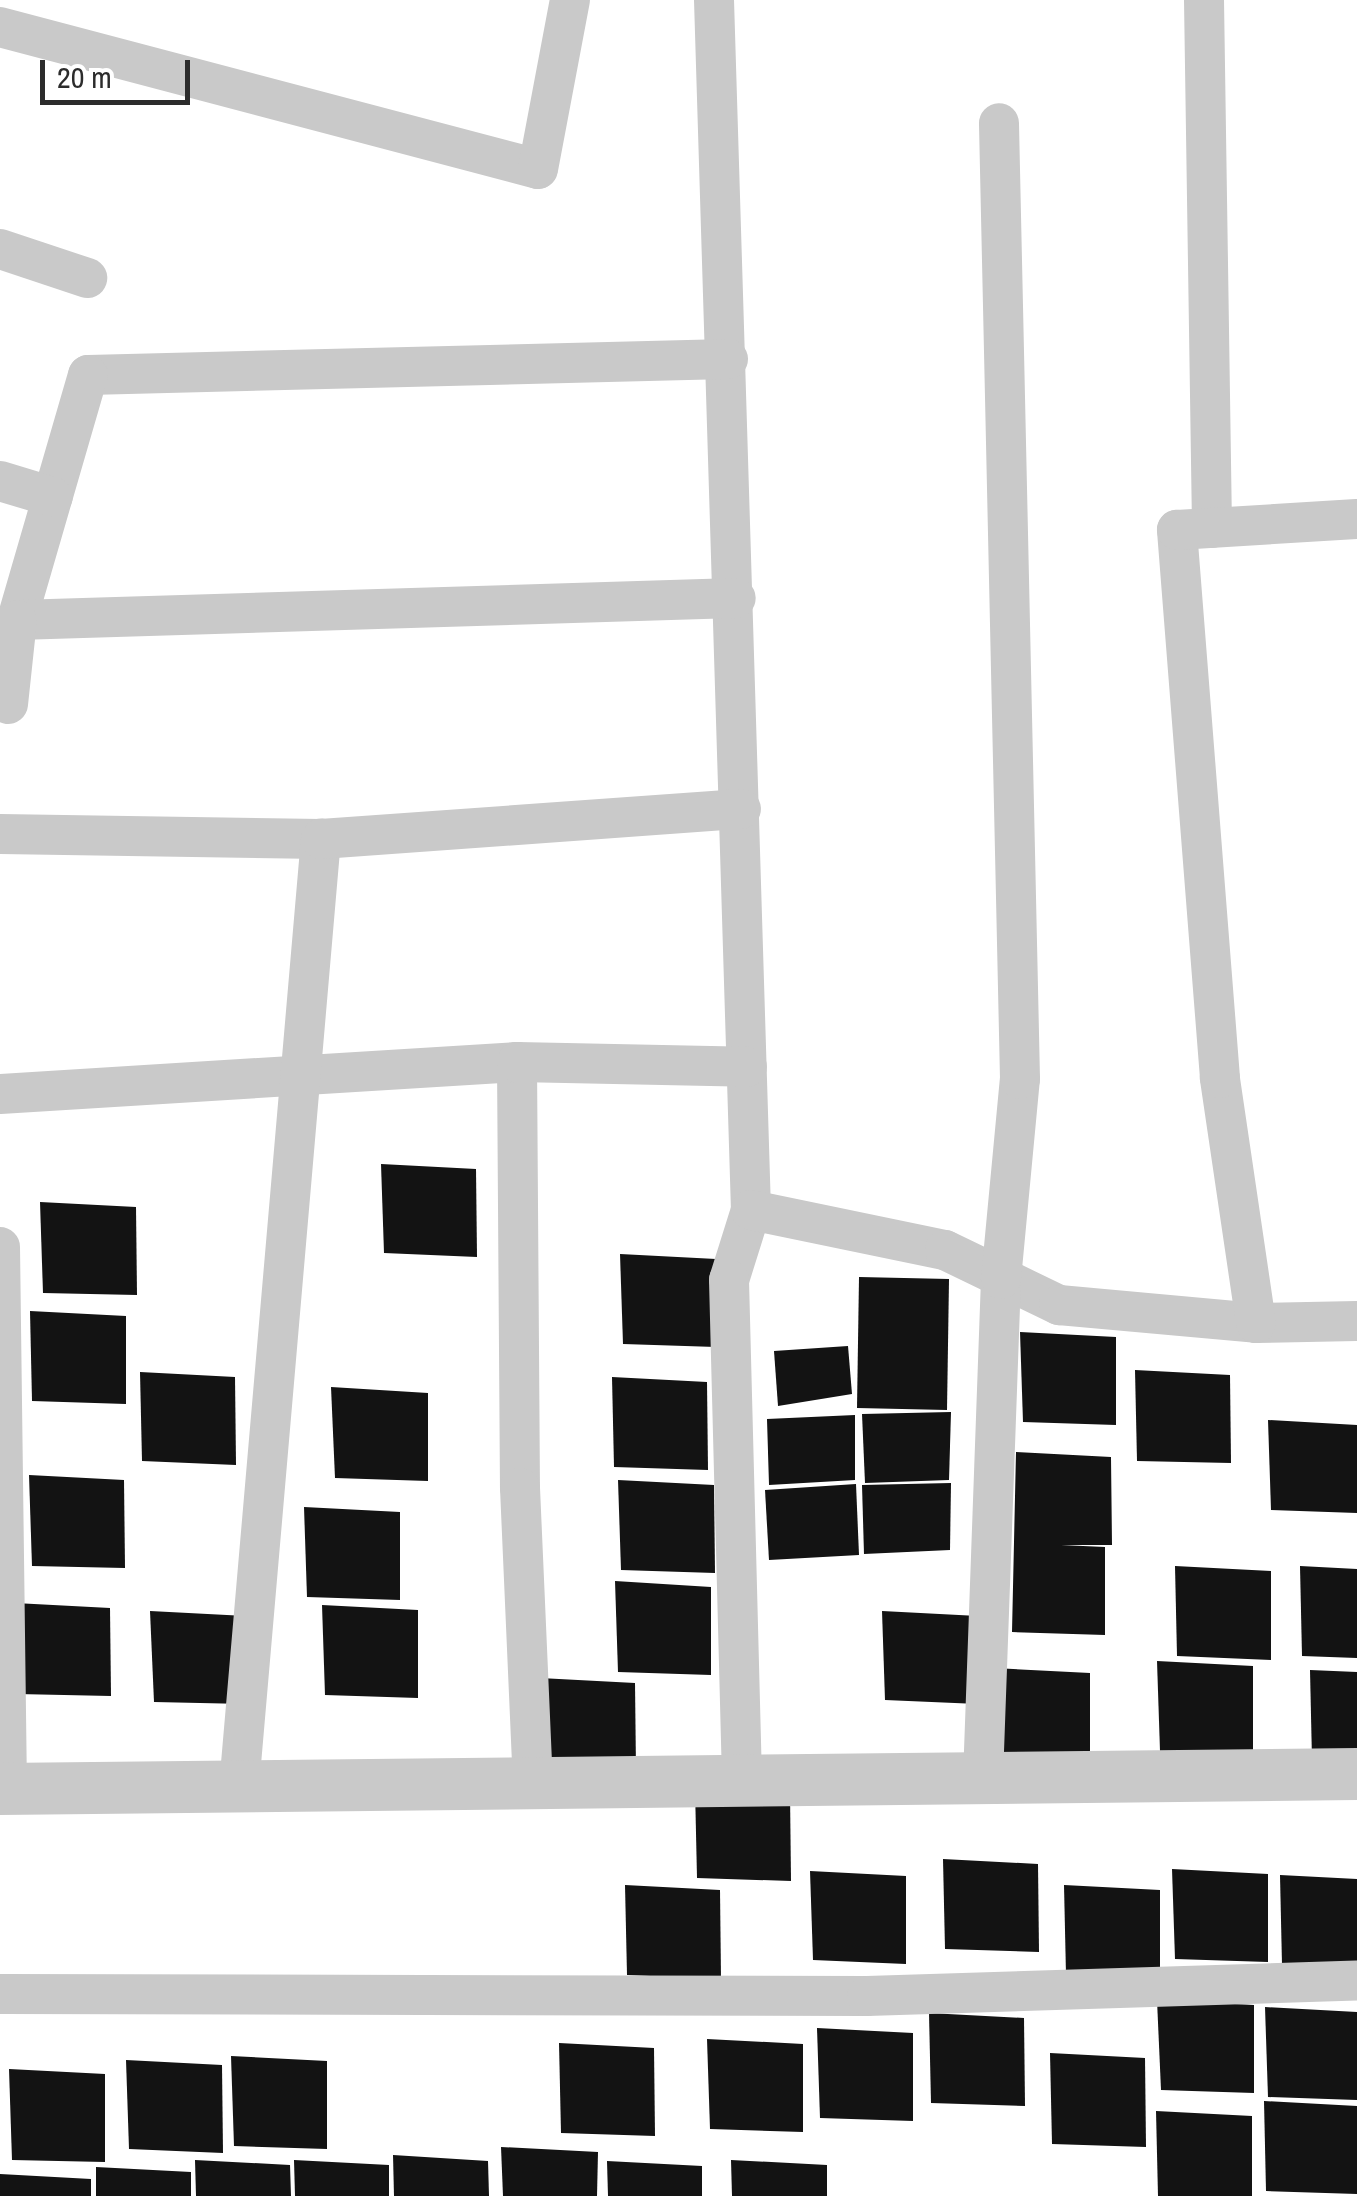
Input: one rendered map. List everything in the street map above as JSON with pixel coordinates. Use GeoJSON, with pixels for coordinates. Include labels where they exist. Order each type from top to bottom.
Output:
{"type":"FeatureCollection","features":[{"type":"Feature","properties":{"kind":"street"},"geometry":{"type":"LineString","coordinates":[[0,27],[538,169],[570,0]]}},
{"type":"Feature","properties":{"kind":"street"},"geometry":{"type":"LineString","coordinates":[[714,0],[736,598],[751,1210],[729,1280],[742,1781]]}},
{"type":"Feature","properties":{"kind":"street"},"geometry":{"type":"LineString","coordinates":[[1204,0],[1212,528]]}},
{"type":"Feature","properties":{"kind":"street"},"geometry":{"type":"LineString","coordinates":[[983,1778],[1001,1279],[1020,1079],[999,124]]}},
{"type":"Feature","properties":{"kind":"street"},"geometry":{"type":"LineString","coordinates":[[0,249],[87,278]]}},
{"type":"Feature","properties":{"kind":"street"},"geometry":{"type":"LineString","coordinates":[[8,704],[17,620],[88,376],[728,359]]}},
{"type":"Feature","properties":{"kind":"street"},"geometry":{"type":"LineString","coordinates":[[0,481],[52,497]]}},
{"type":"Feature","properties":{"kind":"street"},"geometry":{"type":"LineString","coordinates":[[1256,1323],[1220,1078],[1176,530],[1357,519]]}},
{"type":"Feature","properties":{"kind":"street"},"geometry":{"type":"LineString","coordinates":[[17,620],[736,598]]}},
{"type":"Feature","properties":{"kind":"street"},"geometry":{"type":"LineString","coordinates":[[0,834],[321,839],[741,809]]}},
{"type":"Feature","properties":{"kind":"street"},"geometry":{"type":"LineString","coordinates":[[239,1786],[321,839]]}},
{"type":"Feature","properties":{"kind":"street"},"geometry":{"type":"LineString","coordinates":[[0,1094],[302,1070],[516,1062],[747,1067]]}},
{"type":"Feature","properties":{"kind":"street"},"geometry":{"type":"LineString","coordinates":[[516,1062],[520,1488],[533,1784]]}},
{"type":"Feature","properties":{"kind":"street"},"geometry":{"type":"LineString","coordinates":[[751,1210],[944,1250],[1059,1305],[1256,1323],[1357,1321]]}},
{"type":"Feature","properties":{"kind":"street"},"geometry":{"type":"LineString","coordinates":[[0,1246],[3,1789],[1357,1774]]}},
{"type":"Feature","properties":{"kind":"street"},"geometry":{"type":"LineString","coordinates":[[0,1994],[867,1996],[1357,1981]]}},
{"type":"Feature","properties":{"kind":"building"},"geometry":{"type":"Polygon","coordinates":[[[381,1164],[476,1169],[477,1257],[384,1253],[381,1164]]]}},
{"type":"Feature","properties":{"kind":"building"},"geometry":{"type":"Polygon","coordinates":[[[40,1202],[136,1207],[137,1295],[43,1293],[40,1202]]]}},
{"type":"Feature","properties":{"kind":"building"},"geometry":{"type":"Polygon","coordinates":[[[620,1254],[716,1259],[716,1347],[623,1344],[620,1254]]]}},
{"type":"Feature","properties":{"kind":"building"},"geometry":{"type":"Polygon","coordinates":[[[859,1277],[949,1279],[947,1410],[857,1408],[859,1277]]]}},
{"type":"Feature","properties":{"kind":"building"},"geometry":{"type":"Polygon","coordinates":[[[30,1311],[126,1316],[126,1404],[32,1401],[30,1311]]]}},
{"type":"Feature","properties":{"kind":"building"},"geometry":{"type":"Polygon","coordinates":[[[1020,1332],[1116,1337],[1116,1425],[1023,1422],[1020,1332]]]}},
{"type":"Feature","properties":{"kind":"building"},"geometry":{"type":"Polygon","coordinates":[[[848,1346],[852,1394],[778,1406],[774,1351],[848,1346]]]}},
{"type":"Feature","properties":{"kind":"building"},"geometry":{"type":"Polygon","coordinates":[[[1135,1370],[1230,1375],[1231,1463],[1137,1461],[1135,1370]]]}},
{"type":"Feature","properties":{"kind":"building"},"geometry":{"type":"Polygon","coordinates":[[[140,1372],[235,1377],[236,1465],[142,1461],[140,1372]]]}},
{"type":"Feature","properties":{"kind":"building"},"geometry":{"type":"Polygon","coordinates":[[[612,1377],[707,1382],[708,1470],[614,1467],[612,1377]]]}},
{"type":"Feature","properties":{"kind":"building"},"geometry":{"type":"Polygon","coordinates":[[[331,1387],[428,1393],[428,1481],[335,1478],[331,1387]]]}},
{"type":"Feature","properties":{"kind":"building"},"geometry":{"type":"Polygon","coordinates":[[[951,1412],[949,1480],[865,1483],[862,1414],[951,1412]]]}},
{"type":"Feature","properties":{"kind":"building"},"geometry":{"type":"Polygon","coordinates":[[[855,1415],[855,1480],[769,1485],[767,1419],[855,1415]]]}},
{"type":"Feature","properties":{"kind":"building"},"geometry":{"type":"Polygon","coordinates":[[[1268,1420],[1357,1425],[1357,1513],[1271,1510],[1268,1420]]]}},
{"type":"Feature","properties":{"kind":"building"},"geometry":{"type":"Polygon","coordinates":[[[1016,1452],[1111,1457],[1112,1545],[1061,1545],[1105,1547],[1105,1635],[1012,1632],[1016,1452]]]}},
{"type":"Feature","properties":{"kind":"building"},"geometry":{"type":"Polygon","coordinates":[[[29,1475],[124,1480],[125,1568],[32,1566],[29,1475]]]}},
{"type":"Feature","properties":{"kind":"building"},"geometry":{"type":"Polygon","coordinates":[[[618,1480],[714,1485],[715,1573],[621,1570],[618,1480]]]}},
{"type":"Feature","properties":{"kind":"building"},"geometry":{"type":"Polygon","coordinates":[[[951,1483],[950,1550],[864,1554],[862,1485],[951,1483]]]}},
{"type":"Feature","properties":{"kind":"building"},"geometry":{"type":"Polygon","coordinates":[[[856,1484],[859,1555],[769,1560],[765,1490],[856,1484]]]}},
{"type":"Feature","properties":{"kind":"building"},"geometry":{"type":"Polygon","coordinates":[[[304,1507],[400,1512],[400,1600],[307,1597],[304,1507]]]}},
{"type":"Feature","properties":{"kind":"building"},"geometry":{"type":"Polygon","coordinates":[[[1175,1566],[1271,1571],[1271,1660],[1177,1656],[1175,1566]]]}},
{"type":"Feature","properties":{"kind":"building"},"geometry":{"type":"Polygon","coordinates":[[[1300,1566],[1357,1569],[1357,1658],[1302,1656],[1300,1566]]]}},
{"type":"Feature","properties":{"kind":"building"},"geometry":{"type":"Polygon","coordinates":[[[615,1581],[711,1587],[711,1675],[618,1672],[615,1581]]]}},
{"type":"Feature","properties":{"kind":"building"},"geometry":{"type":"Polygon","coordinates":[[[15,1603],[110,1608],[111,1696],[17,1694],[15,1603]]]}},
{"type":"Feature","properties":{"kind":"building"},"geometry":{"type":"Polygon","coordinates":[[[322,1605],[418,1610],[418,1698],[325,1695],[322,1605]]]}},
{"type":"Feature","properties":{"kind":"building"},"geometry":{"type":"Polygon","coordinates":[[[150,1611],[246,1616],[246,1704],[154,1702],[150,1611]]]}},
{"type":"Feature","properties":{"kind":"building"},"geometry":{"type":"Polygon","coordinates":[[[882,1611],[978,1616],[978,1704],[885,1700],[882,1611]]]}},
{"type":"Feature","properties":{"kind":"building"},"geometry":{"type":"Polygon","coordinates":[[[1157,1661],[1253,1666],[1253,1754],[1160,1751],[1157,1661]]]}},
{"type":"Feature","properties":{"kind":"building"},"geometry":{"type":"Polygon","coordinates":[[[994,1668],[1090,1673],[1090,1761],[997,1758],[994,1668]]]}},
{"type":"Feature","properties":{"kind":"building"},"geometry":{"type":"Polygon","coordinates":[[[1310,1670],[1357,1672],[1357,1761],[1312,1760],[1310,1670]]]}},
{"type":"Feature","properties":{"kind":"building"},"geometry":{"type":"Polygon","coordinates":[[[540,1678],[635,1683],[636,1771],[542,1768],[540,1678]]]}},
{"type":"Feature","properties":{"kind":"building"},"geometry":{"type":"Polygon","coordinates":[[[695,1788],[790,1793],[791,1881],[697,1878],[695,1788]]]}},
{"type":"Feature","properties":{"kind":"building"},"geometry":{"type":"Polygon","coordinates":[[[943,1859],[1038,1864],[1039,1952],[945,1949],[943,1859]]]}},
{"type":"Feature","properties":{"kind":"building"},"geometry":{"type":"Polygon","coordinates":[[[1172,1869],[1268,1874],[1268,1962],[1175,1959],[1172,1869]]]}},
{"type":"Feature","properties":{"kind":"building"},"geometry":{"type":"Polygon","coordinates":[[[810,1871],[906,1876],[906,1964],[813,1960],[810,1871]]]}},
{"type":"Feature","properties":{"kind":"building"},"geometry":{"type":"Polygon","coordinates":[[[1280,1875],[1357,1879],[1357,1967],[1282,1965],[1280,1875]]]}},
{"type":"Feature","properties":{"kind":"building"},"geometry":{"type":"Polygon","coordinates":[[[625,1885],[720,1890],[721,1979],[627,1975],[625,1885]]]}},
{"type":"Feature","properties":{"kind":"building"},"geometry":{"type":"Polygon","coordinates":[[[1064,1885],[1160,1890],[1160,1978],[1066,1975],[1064,1885]]]}},
{"type":"Feature","properties":{"kind":"building"},"geometry":{"type":"Polygon","coordinates":[[[1157,2000],[1254,2005],[1254,2093],[1161,2090],[1157,2000]]]}},
{"type":"Feature","properties":{"kind":"building"},"geometry":{"type":"Polygon","coordinates":[[[1265,2007],[1357,2012],[1357,2100],[1268,2097],[1265,2007]]]}},
{"type":"Feature","properties":{"kind":"building"},"geometry":{"type":"Polygon","coordinates":[[[929,2013],[1024,2018],[1025,2106],[931,2103],[929,2013]]]}},
{"type":"Feature","properties":{"kind":"building"},"geometry":{"type":"Polygon","coordinates":[[[817,2028],[913,2033],[913,2121],[820,2118],[817,2028]]]}},
{"type":"Feature","properties":{"kind":"building"},"geometry":{"type":"Polygon","coordinates":[[[707,2039],[803,2044],[803,2132],[710,2129],[707,2039]]]}},
{"type":"Feature","properties":{"kind":"building"},"geometry":{"type":"Polygon","coordinates":[[[559,2043],[654,2048],[655,2136],[561,2133],[559,2043]]]}},
{"type":"Feature","properties":{"kind":"building"},"geometry":{"type":"Polygon","coordinates":[[[1050,2053],[1145,2058],[1146,2147],[1052,2144],[1050,2053]]]}},
{"type":"Feature","properties":{"kind":"building"},"geometry":{"type":"Polygon","coordinates":[[[231,2056],[327,2061],[327,2149],[234,2146],[231,2056]]]}},
{"type":"Feature","properties":{"kind":"building"},"geometry":{"type":"Polygon","coordinates":[[[126,2060],[222,2065],[223,2153],[129,2149],[126,2060]]]}},
{"type":"Feature","properties":{"kind":"building"},"geometry":{"type":"Polygon","coordinates":[[[9,2069],[105,2074],[105,2162],[12,2160],[9,2069]]]}},
{"type":"Feature","properties":{"kind":"building"},"geometry":{"type":"Polygon","coordinates":[[[1264,2101],[1357,2106],[1357,2194],[1266,2191],[1264,2101]]]}},
{"type":"Feature","properties":{"kind":"building"},"geometry":{"type":"Polygon","coordinates":[[[1156,2111],[1252,2116],[1252,2196],[1158,2196],[1156,2111]]]}},
{"type":"Feature","properties":{"kind":"building"},"geometry":{"type":"Polygon","coordinates":[[[501,2147],[598,2152],[597,2196],[503,2196],[501,2147]]]}},
{"type":"Feature","properties":{"kind":"building"},"geometry":{"type":"Polygon","coordinates":[[[393,2155],[488,2161],[489,2196],[394,2196],[393,2155]]]}},
{"type":"Feature","properties":{"kind":"building"},"geometry":{"type":"Polygon","coordinates":[[[195,2160],[290,2165],[291,2196],[196,2196],[195,2160]]]}},
{"type":"Feature","properties":{"kind":"building"},"geometry":{"type":"Polygon","coordinates":[[[294,2160],[389,2165],[389,2196],[295,2196],[294,2160]]]}},
{"type":"Feature","properties":{"kind":"building"},"geometry":{"type":"Polygon","coordinates":[[[731,2160],[827,2165],[827,2196],[732,2196],[731,2160]]]}},
{"type":"Feature","properties":{"kind":"building"},"geometry":{"type":"Polygon","coordinates":[[[607,2161],[702,2166],[702,2196],[608,2196],[607,2161]]]}},
{"type":"Feature","properties":{"kind":"building"},"geometry":{"type":"Polygon","coordinates":[[[96,2167],[191,2172],[191,2196],[96,2196],[96,2167]]]}},
{"type":"Feature","properties":{"kind":"building"},"geometry":{"type":"Polygon","coordinates":[[[0,2174],[91,2179],[91,2196],[0,2196],[0,2174]]]}}]}
